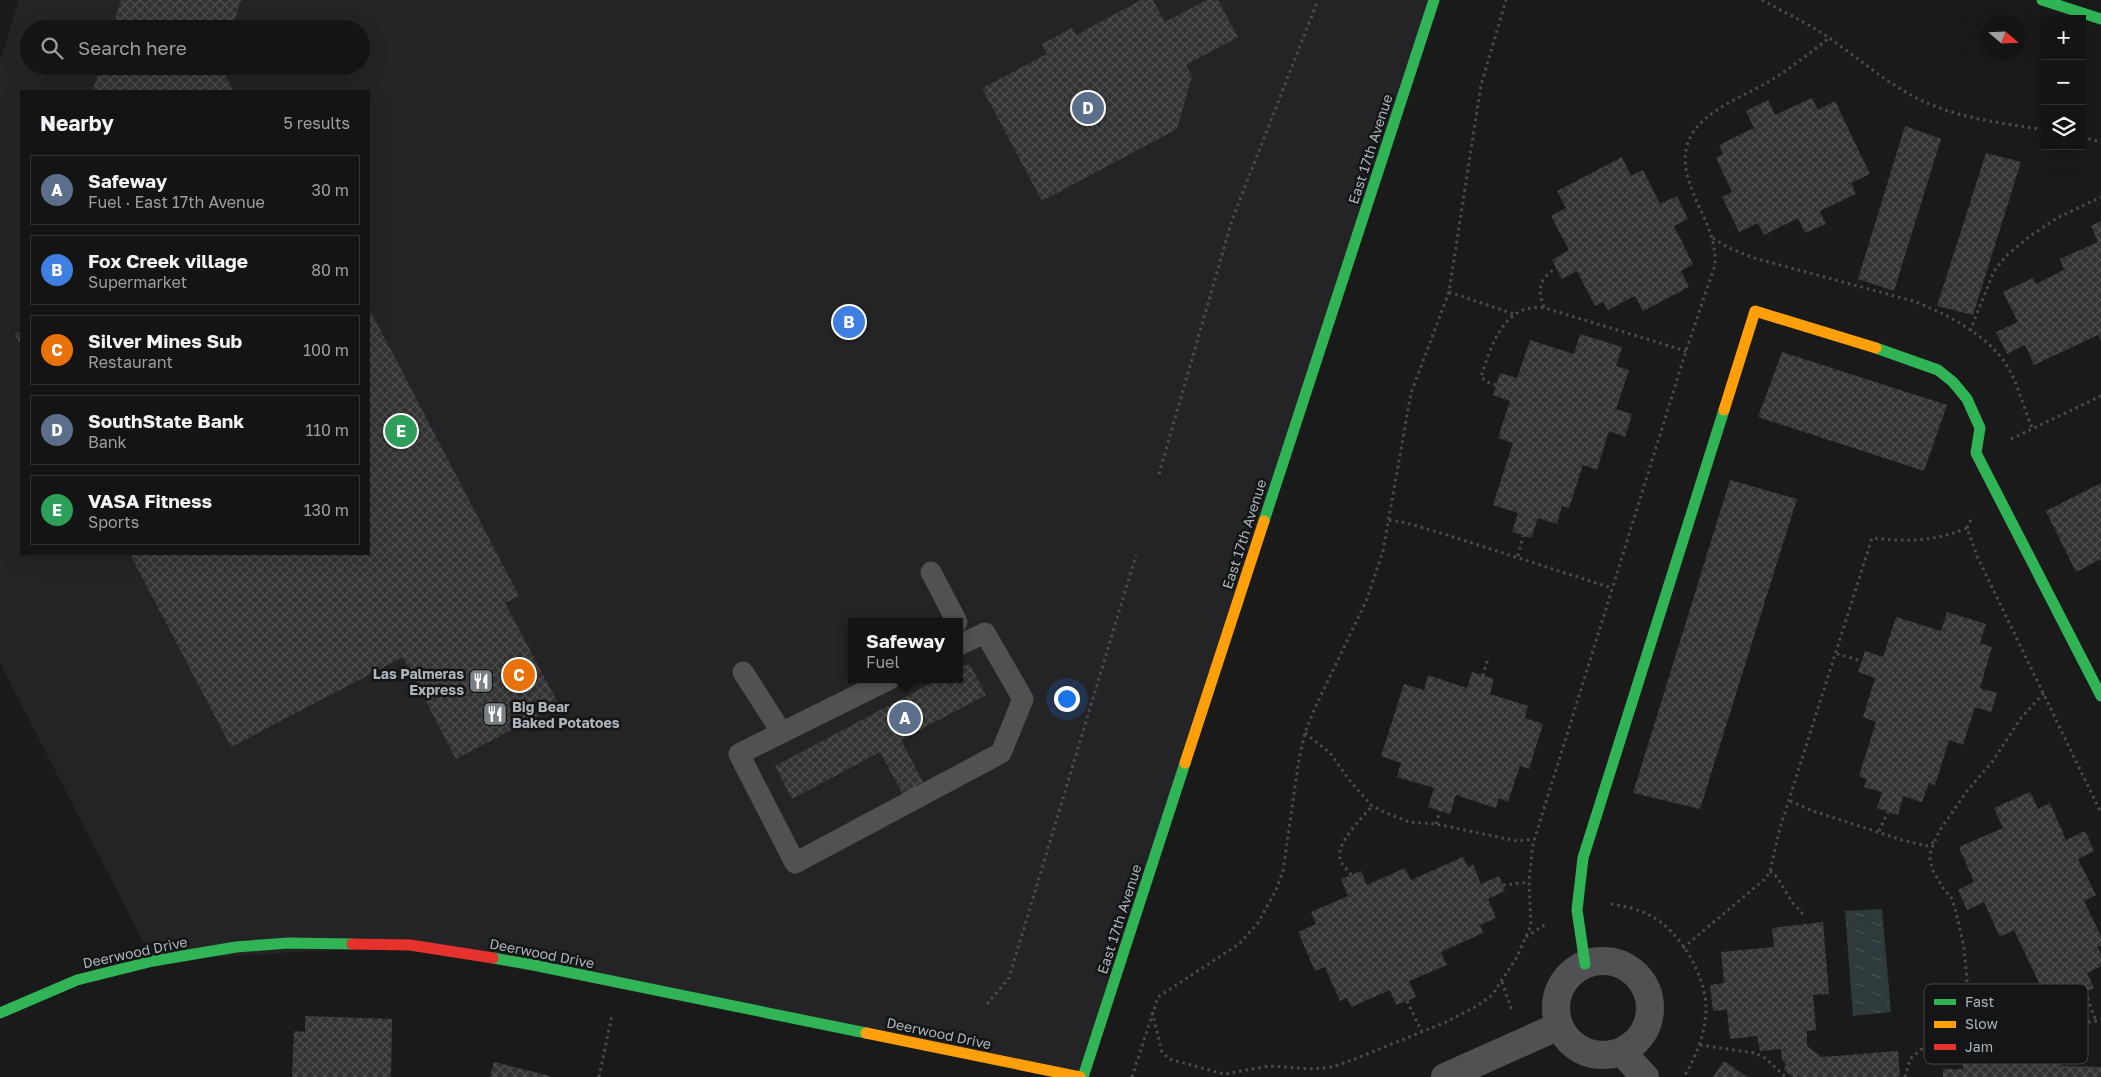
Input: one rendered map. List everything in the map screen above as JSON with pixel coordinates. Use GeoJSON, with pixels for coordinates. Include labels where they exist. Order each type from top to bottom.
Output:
{"type":"FeatureCollection","features":[{"type":"Feature","properties":{"kind":"street","name":"East 17th Avenue"},"geometry":{"type":"LineString","coordinates":[[1082,1077],[1434,0]]}},
{"type":"Feature","properties":{"kind":"street"},"geometry":{"type":"LineString","coordinates":[[2042,0],[2101,18]]}},
{"type":"Feature","properties":{"kind":"street"},"geometry":{"type":"LineString","coordinates":[[1585,964],[1577,910],[1583,858],[1637,680],[1755,311],[1896,354],[1938,370],[1953,382],[1967,399],[1980,428],[1976,453],[2101,696]]}},
{"type":"Feature","properties":{"kind":"street","name":"Deerwood Drive"},"geometry":{"type":"LineString","coordinates":[[0,1014],[39,995],[77,980],[153,961],[236,948],[288,943],[410,945],[533,965],[1082,1077]]}},
{"type":"Feature","properties":{"kind":"street"},"geometry":{"type":"LineString","coordinates":[[1600,960],[1614,961],[1628,967],[1639,977],[1647,990],[1650,1004],[1650,1019],[1644,1033],[1634,1044],[1622,1052],[1607,1056],[1592,1054],[1578,1048],[1567,1039],[1559,1026],[1556,1011],[1557,996],[1563,983],[1572,971],[1585,964],[1600,960]]}},
{"type":"Feature","properties":{"kind":"street"},"geometry":{"type":"LineString","coordinates":[[1445,1077],[1559,1026]]}},
{"type":"Feature","properties":{"kind":"street"},"geometry":{"type":"LineString","coordinates":[[1622,1052],[1644,1077]]}},
{"type":"Feature","properties":{"kind":"lane"},"geometry":{"type":"LineString","coordinates":[[931,572],[953,618]]}},
{"type":"Feature","properties":{"kind":"lane"},"geometry":{"type":"LineString","coordinates":[[882,683],[739,754],[795,863],[1001,753],[1023,699],[985,633],[963,633]]}},
{"type":"Feature","properties":{"kind":"lane"},"geometry":{"type":"LineString","coordinates":[[743,672],[782,732]]}},
{"type":"Feature","properties":{"kind":"path"},"geometry":{"type":"LineString","coordinates":[[1159,474],[1232,220],[1318,0]]}},
{"type":"Feature","properties":{"kind":"path"},"geometry":{"type":"LineString","coordinates":[[1132,1077],[1152,1012],[1160,995],[1232,950],[1247,937],[1267,909],[1283,871],[1299,759],[1306,733],[1314,710],[1367,599],[1383,551],[1411,393],[1449,292],[1481,85],[1506,0]]}},
{"type":"Feature","properties":{"kind":"path"},"geometry":{"type":"LineString","coordinates":[[1762,0],[1830,38],[1899,88],[1937,107],[1987,121],[2041,129]]}},
{"type":"Feature","properties":{"kind":"path"},"geometry":{"type":"LineString","coordinates":[[1152,1012],[1162,1052],[1169,1059],[1224,1074],[1238,1073],[1258,1067],[1332,1067],[1422,1032],[1478,1006],[1492,995],[1502,981],[1517,957],[1531,925],[1529,882],[1534,839],[1686,351],[1715,265],[1716,251],[1713,238],[1694,200],[1684,162],[1687,142],[1707,116],[1778,76],[1830,38]]}},
{"type":"Feature","properties":{"kind":"path"},"geometry":{"type":"LineString","coordinates":[[2086,138],[2101,142]]}},
{"type":"Feature","properties":{"kind":"path"},"geometry":{"type":"LineString","coordinates":[[1970,331],[1994,271],[2006,256],[2030,236],[2057,218],[2101,197]]}},
{"type":"Feature","properties":{"kind":"path"},"geometry":{"type":"LineString","coordinates":[[1713,238],[1729,248],[1754,258],[1935,309],[1991,346],[2012,373],[2032,428]]}},
{"type":"Feature","properties":{"kind":"path"},"geometry":{"type":"LineString","coordinates":[[1545,308],[1539,294],[1541,283],[1547,274],[1556,268]]}},
{"type":"Feature","properties":{"kind":"path"},"geometry":{"type":"LineString","coordinates":[[1449,292],[1514,314]]}},
{"type":"Feature","properties":{"kind":"path"},"geometry":{"type":"LineString","coordinates":[[1496,385],[1487,382],[1482,377],[1492,345],[1514,314],[1527,307],[1545,308],[1686,351]]}},
{"type":"Feature","properties":{"kind":"path"},"geometry":{"type":"LineString","coordinates":[[2004,442],[2101,396]]}},
{"type":"Feature","properties":{"kind":"path"},"geometry":{"type":"LineString","coordinates":[[1389,520],[1408,523],[1518,556],[1612,588]]}},
{"type":"Feature","properties":{"kind":"path"},"geometry":{"type":"LineString","coordinates":[[1683,948],[1766,878],[1770,870],[1780,828],[1837,654],[1872,538],[1910,541],[1936,539],[1966,528],[1977,556],[2101,813]]}},
{"type":"Feature","properties":{"kind":"path"},"geometry":{"type":"LineString","coordinates":[[1518,556],[1523,536]]}},
{"type":"Feature","properties":{"kind":"path"},"geometry":{"type":"LineString","coordinates":[[987,1004],[1009,978],[1136,555]]}},
{"type":"Feature","properties":{"kind":"path"},"geometry":{"type":"LineString","coordinates":[[1837,654],[1862,661]]}},
{"type":"Feature","properties":{"kind":"path"},"geometry":{"type":"LineString","coordinates":[[1483,676],[1488,657]]}},
{"type":"Feature","properties":{"kind":"path"},"geometry":{"type":"LineString","coordinates":[[1966,984],[1966,967],[1960,928],[1951,897],[1939,882],[1930,859],[1934,842],[1967,791],[1992,762],[2020,718],[2044,693]]}},
{"type":"Feature","properties":{"kind":"path"},"geometry":{"type":"LineString","coordinates":[[1306,733],[1330,752],[1350,781],[1372,806],[1409,822],[1436,824],[1517,840],[1534,839]]}},
{"type":"Feature","properties":{"kind":"path"},"geometry":{"type":"LineString","coordinates":[[1790,801],[1813,811],[1926,846],[1934,842]]}},
{"type":"Feature","properties":{"kind":"path"},"geometry":{"type":"LineString","coordinates":[[1351,875],[1340,860],[1339,852],[1343,842],[1372,806]]}},
{"type":"Feature","properties":{"kind":"path"},"geometry":{"type":"LineString","coordinates":[[1436,824],[1440,811]]}},
{"type":"Feature","properties":{"kind":"path"},"geometry":{"type":"LineString","coordinates":[[1880,832],[1888,812]]}},
{"type":"Feature","properties":{"kind":"path"},"geometry":{"type":"LineString","coordinates":[[1770,870],[1777,877],[1792,902],[1803,914]]}},
{"type":"Feature","properties":{"kind":"path"},"geometry":{"type":"LineString","coordinates":[[1503,885],[1529,882]]}},
{"type":"Feature","properties":{"kind":"path"},"geometry":{"type":"LineString","coordinates":[[1609,904],[1651,915],[1667,926],[1700,976],[1706,1006],[1700,1045],[1684,1077]]}},
{"type":"Feature","properties":{"kind":"path"},"geometry":{"type":"LineString","coordinates":[[599,1077],[620,983]]}},
{"type":"Feature","properties":{"kind":"path"},"geometry":{"type":"LineString","coordinates":[[2088,1000],[2096,1021]]}},
{"type":"Feature","properties":{"kind":"path"},"geometry":{"type":"LineString","coordinates":[[1407,1001],[1422,1032]]}},
{"type":"Feature","properties":{"kind":"path"},"geometry":{"type":"LineString","coordinates":[[2088,1022],[2101,1020]]}},
{"type":"Feature","properties":{"kind":"path"},"geometry":{"type":"LineString","coordinates":[[1700,1045],[1754,1052],[1765,1058],[1786,1077]]}},
{"type":"Feature","properties":{"kind":"path"},"geometry":{"type":"LineString","coordinates":[[1905,1077],[1910,1059],[1924,1047]]}},
{"type":"Feature","properties":{"kind":"shaded area"},"geometry":{"type":"Polygon","coordinates":[[[19,0],[1434,0],[1083,1077],[410,945],[153,961],[0,663],[0,61],[19,0]]]}},
{"type":"Feature","properties":{"kind":"water"},"geometry":{"type":"Polygon","coordinates":[[[1882,909],[1891,1012],[1853,1016],[1845,911],[1882,909]]]}},
{"type":"Feature","properties":{"kind":"building"},"geometry":{"type":"Polygon","coordinates":[[[121,0],[241,0],[235,20],[115,20],[121,0]]]}},
{"type":"Feature","properties":{"kind":"building"},"geometry":{"type":"Polygon","coordinates":[[[1141,0],[1153,0],[1165,22],[1207,0],[1218,0],[1238,37],[1186,65],[1192,76],[1177,129],[1042,201],[982,88],[1047,54],[1042,44],[1072,28],[1076,35],[1141,0]]]}},
{"type":"Feature","properties":{"kind":"building"},"geometry":{"type":"Polygon","coordinates":[[[98,75],[225,75],[233,90],[94,90],[98,75]]]}},
{"type":"Feature","properties":{"kind":"building"},"geometry":{"type":"Polygon","coordinates":[[[1812,98],[1818,110],[1835,101],[1870,174],[1851,183],[1856,194],[1820,211],[1826,224],[1805,233],[1798,218],[1764,235],[1758,223],[1739,232],[1722,197],[1732,192],[1716,158],[1723,154],[1719,145],[1754,128],[1746,111],[1768,100],[1775,115],[1812,98]]]}},
{"type":"Feature","properties":{"kind":"building"},"geometry":{"type":"Polygon","coordinates":[[[1905,126],[1941,139],[1894,291],[1858,279],[1905,126]]]}},
{"type":"Feature","properties":{"kind":"building"},"geometry":{"type":"Polygon","coordinates":[[[1986,153],[2021,162],[1973,315],[1937,306],[1986,153]]]}},
{"type":"Feature","properties":{"kind":"building"},"geometry":{"type":"Polygon","coordinates":[[[1622,157],[1631,176],[1643,170],[1660,204],[1677,196],[1688,219],[1674,226],[1693,264],[1681,271],[1689,287],[1643,311],[1635,296],[1608,310],[1603,302],[1595,306],[1577,271],[1562,279],[1552,260],[1569,250],[1551,216],[1566,208],[1557,191],[1622,157]]]}},
{"type":"Feature","properties":{"kind":"building"},"geometry":{"type":"Polygon","coordinates":[[[2101,221],[2101,341],[2098,335],[2034,365],[2025,345],[2007,354],[1996,332],[2018,322],[2003,292],[2033,278],[2036,284],[2064,270],[2060,259],[2098,242],[2091,226],[2101,221]]]}},
{"type":"Feature","properties":{"kind":"building"},"geometry":{"type":"Polygon","coordinates":[[[370,310],[519,596],[505,603],[559,705],[456,759],[403,657],[231,747],[131,555],[370,555],[370,310]]]}},
{"type":"Feature","properties":{"kind":"building"},"geometry":{"type":"Polygon","coordinates":[[[20,332],[20,344],[15,334],[20,332]]]}},
{"type":"Feature","properties":{"kind":"building"},"geometry":{"type":"Polygon","coordinates":[[[1580,334],[1622,347],[1616,366],[1629,370],[1616,409],[1632,414],[1625,437],[1609,431],[1597,470],[1583,465],[1569,508],[1562,506],[1557,524],[1538,518],[1531,538],[1512,532],[1518,513],[1493,505],[1513,443],[1498,438],[1510,401],[1493,395],[1500,373],[1517,378],[1530,340],[1574,354],[1580,334]]]}},
{"type":"Feature","properties":{"kind":"building"},"geometry":{"type":"Polygon","coordinates":[[[1782,352],[1947,405],[1924,471],[1758,417],[1782,352]]]}},
{"type":"Feature","properties":{"kind":"building"},"geometry":{"type":"Polygon","coordinates":[[[1730,480],[1797,499],[1700,809],[1633,793],[1730,480]]]}},
{"type":"Feature","properties":{"kind":"building"},"geometry":{"type":"Polygon","coordinates":[[[2101,483],[2101,559],[2076,572],[2046,511],[2101,483]]]}},
{"type":"Feature","properties":{"kind":"building"},"geometry":{"type":"Polygon","coordinates":[[[1947,612],[1986,624],[1980,643],[1992,647],[1980,688],[1997,693],[1991,712],[1975,707],[1963,745],[1949,740],[1935,785],[1929,783],[1922,802],[1903,796],[1898,815],[1877,808],[1882,792],[1864,787],[1867,779],[1859,776],[1876,722],[1863,717],[1875,678],[1858,672],[1865,651],[1883,657],[1896,617],[1941,631],[1947,612]]]}},
{"type":"Feature","properties":{"kind":"building"},"geometry":{"type":"Polygon","coordinates":[[[969,663],[986,695],[901,740],[926,788],[906,800],[880,752],[792,799],[775,766],[931,683],[963,683],[963,667],[969,663]]]}},
{"type":"Feature","properties":{"kind":"building"},"geometry":{"type":"Polygon","coordinates":[[[1472,672],[1494,679],[1490,694],[1528,706],[1525,718],[1543,724],[1529,769],[1520,766],[1508,802],[1499,798],[1496,808],[1456,795],[1450,814],[1428,807],[1434,788],[1397,777],[1401,763],[1381,756],[1404,684],[1424,690],[1428,675],[1467,688],[1472,672]]]}},
{"type":"Feature","properties":{"kind":"building"},"geometry":{"type":"Polygon","coordinates":[[[2030,792],[2038,809],[2050,803],[2066,840],[2085,831],[2094,851],[2078,859],[2096,895],[2084,901],[2101,936],[2101,945],[2097,947],[2101,954],[2101,966],[2087,973],[2094,988],[2088,991],[2088,984],[2040,984],[2014,930],[2000,937],[1984,902],[1967,910],[1958,890],[1974,882],[1959,847],[2003,828],[1994,808],[2030,792]]]}},
{"type":"Feature","properties":{"kind":"building"},"geometry":{"type":"Polygon","coordinates":[[[1463,857],[1468,867],[1473,864],[1481,884],[1499,876],[1505,891],[1488,899],[1496,918],[1480,925],[1483,933],[1441,952],[1447,965],[1409,981],[1416,997],[1396,1005],[1390,990],[1351,1007],[1347,998],[1340,1001],[1325,967],[1315,971],[1298,932],[1316,924],[1311,912],[1348,896],[1341,879],[1361,871],[1367,885],[1405,868],[1411,880],[1463,857]]]}},
{"type":"Feature","properties":{"kind":"building"},"geometry":{"type":"Polygon","coordinates":[[[1823,922],[1829,994],[1813,995],[1816,1030],[1807,1031],[1807,1046],[1822,1057],[1898,1051],[1900,1077],[1793,1077],[1784,1070],[1786,1064],[1782,1060],[1781,1049],[1760,1051],[1757,1036],[1730,1039],[1727,1010],[1713,1011],[1710,985],[1724,983],[1721,952],[1774,947],[1772,928],[1823,922]]]}},
{"type":"Feature","properties":{"kind":"building"},"geometry":{"type":"Polygon","coordinates":[[[305,1016],[392,1019],[391,1077],[292,1077],[294,1031],[305,1032],[305,1016]]]}},
{"type":"Feature","properties":{"kind":"building"},"geometry":{"type":"Polygon","coordinates":[[[1724,1061],[1747,1077],[1713,1077],[1724,1061]]]}},
{"type":"Feature","properties":{"kind":"building"},"geometry":{"type":"Polygon","coordinates":[[[494,1062],[550,1076],[550,1077],[490,1077],[494,1062]]]}},
{"type":"Feature","properties":{"kind":"building"},"geometry":{"type":"Polygon","coordinates":[[[1963,1064],[2062,1064],[2062,1066],[2101,1067],[2101,1077],[1943,1077],[1943,1069],[1963,1069],[1963,1064]]]}},
{"type":"Feature","properties":{"kind":"traffic: fast"},"geometry":{"type":"LineString","coordinates":[[1264,521],[1434,0]]}},
{"type":"Feature","properties":{"kind":"traffic: fast"},"geometry":{"type":"LineString","coordinates":[[2042,0],[2101,19]]}},
{"type":"Feature","properties":{"kind":"traffic: fast"},"geometry":{"type":"LineString","coordinates":[[1876,348],[1938,370],[1953,382],[1967,399],[1980,428],[1976,453],[2101,696]]}},
{"type":"Feature","properties":{"kind":"traffic: fast"},"geometry":{"type":"LineString","coordinates":[[1585,964],[1577,910],[1583,858],[1724,410]]}},
{"type":"Feature","properties":{"kind":"traffic: fast"},"geometry":{"type":"LineString","coordinates":[[1083,1077],[1185,763]]}},
{"type":"Feature","properties":{"kind":"traffic: fast"},"geometry":{"type":"LineString","coordinates":[[0,1013],[77,980],[153,961],[236,947],[288,943],[352,944]]}},
{"type":"Feature","properties":{"kind":"traffic: fast"},"geometry":{"type":"LineString","coordinates":[[493,958],[866,1033]]}},
{"type":"Feature","properties":{"kind":"traffic: slow"},"geometry":{"type":"LineString","coordinates":[[1724,410],[1755,311],[1876,348]]}},
{"type":"Feature","properties":{"kind":"traffic: slow"},"geometry":{"type":"LineString","coordinates":[[1185,763],[1264,521]]}},
{"type":"Feature","properties":{"kind":"traffic: slow"},"geometry":{"type":"LineString","coordinates":[[866,1033],[1080,1077]]}},
{"type":"Feature","properties":{"kind":"traffic: jam"},"geometry":{"type":"LineString","coordinates":[[352,944],[410,945],[493,958]]}},
{"type":"Feature","properties":{"kind":"place","name":"SouthState Bank"},"geometry":{"type":"Point","coordinates":[1088,108]}},
{"type":"Feature","properties":{"kind":"place","name":"Fox Creek village"},"geometry":{"type":"Point","coordinates":[849,322]}},
{"type":"Feature","properties":{"kind":"place","name":"VASA Fitness"},"geometry":{"type":"Point","coordinates":[401,431]}},
{"type":"Feature","properties":{"kind":"place","name":"Silver Mines Sub"},"geometry":{"type":"Point","coordinates":[519,675]}},
{"type":"Feature","properties":{"kind":"place","name":"Las Palmeras Express"},"geometry":{"type":"Point","coordinates":[481,681]}},
{"type":"Feature","properties":{"kind":"place","name":"Big Bear Baked Potatoes"},"geometry":{"type":"Point","coordinates":[495,714]}},
{"type":"Feature","properties":{"kind":"place","name":"Safeway"},"geometry":{"type":"Point","coordinates":[905,718]}}]}
